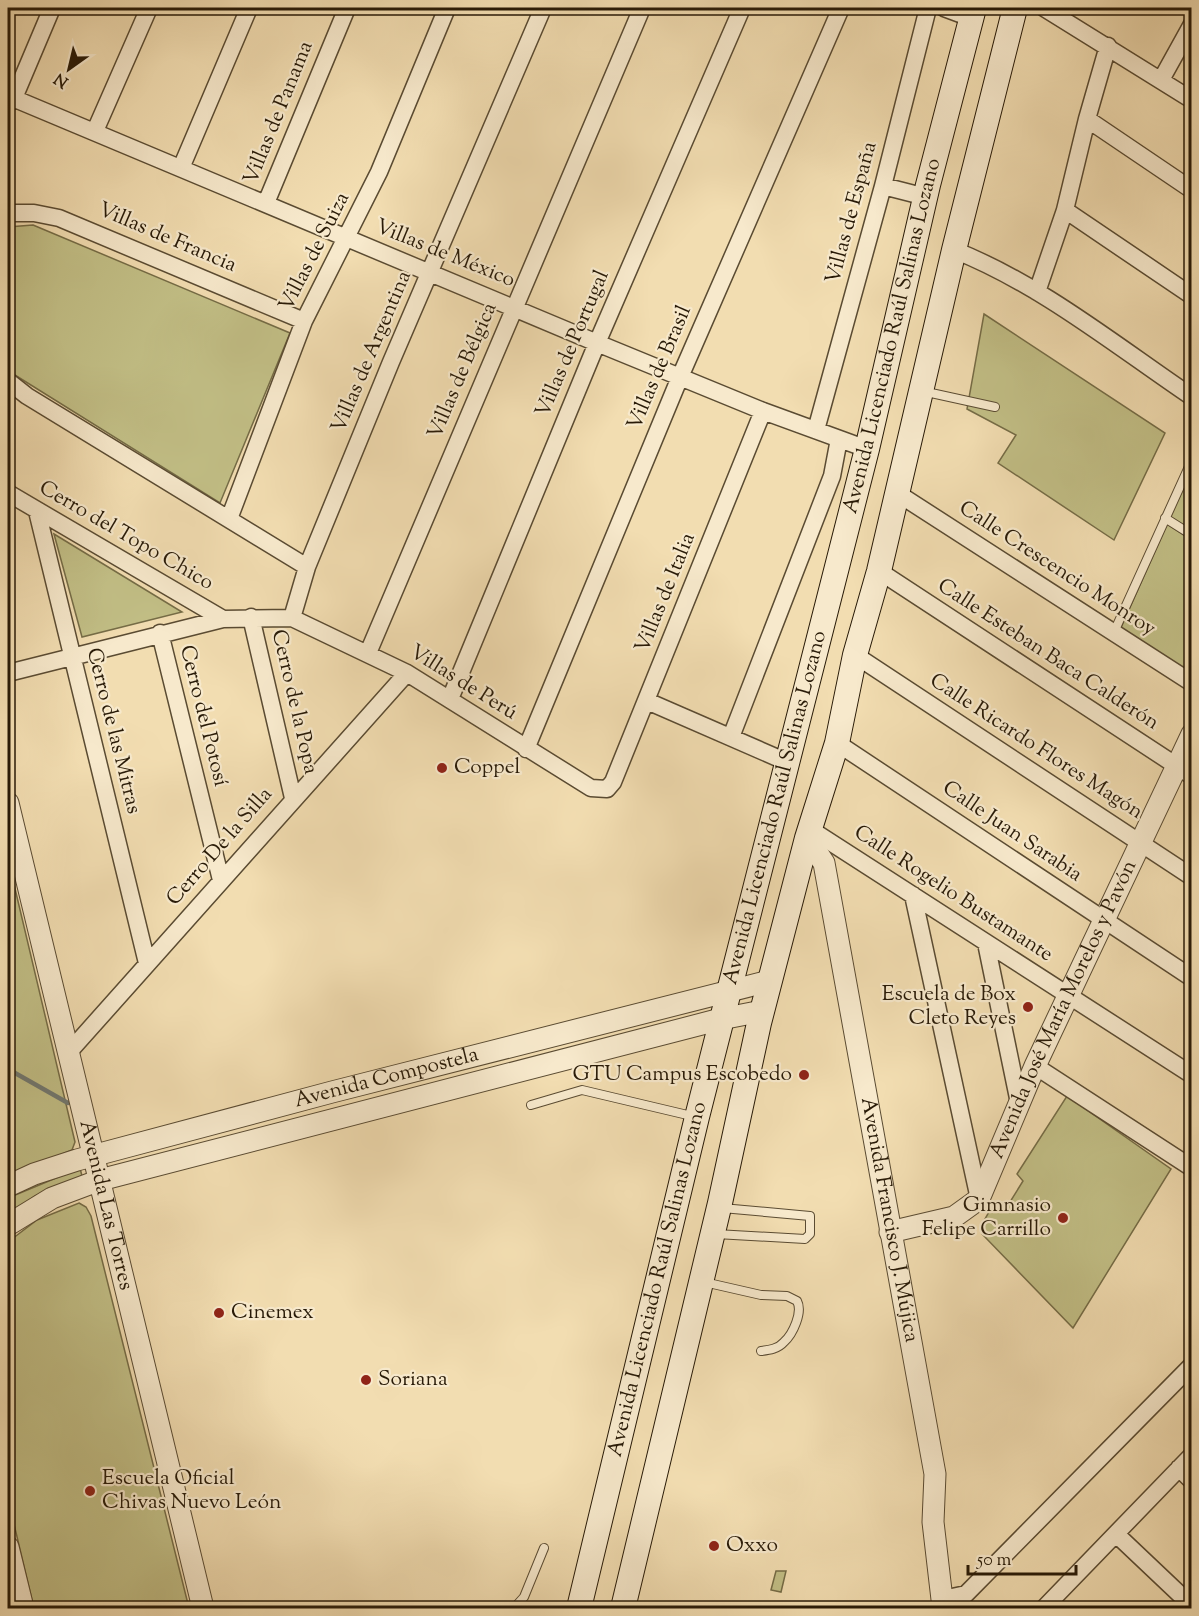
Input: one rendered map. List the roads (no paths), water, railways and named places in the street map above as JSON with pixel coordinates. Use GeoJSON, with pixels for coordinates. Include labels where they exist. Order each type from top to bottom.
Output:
{"type":"FeatureCollection","features":[{"type":"Feature","properties":{"kind":"main road","name":"Avenida Licenciado Raúl Salinas Lozano"},"geometry":{"type":"LineString","coordinates":[[623,1608],[719,1208],[762,1011],[809,834],[837,743],[855,655],[879,571],[954,250],[1015,8]]}},
{"type":"Feature","properties":{"kind":"main road","name":"Avenida Licenciado Raúl Salinas Lozano"},"geometry":{"type":"LineString","coordinates":[[579,1608],[721,1019],[867,449],[972,13]]}},
{"type":"Feature","properties":{"kind":"street"},"geometry":{"type":"LineString","coordinates":[[10,99],[52,8]]}},
{"type":"Feature","properties":{"kind":"street"},"geometry":{"type":"LineString","coordinates":[[95,131],[148,8]]}},
{"type":"Feature","properties":{"kind":"street"},"geometry":{"type":"LineString","coordinates":[[181,168],[249,8]]}},
{"type":"Feature","properties":{"kind":"street","name":"Villas de Panama"},"geometry":{"type":"LineString","coordinates":[[266,203],[347,8]]}},
{"type":"Feature","properties":{"kind":"street","name":"Villas de Suiza"},"geometry":{"type":"LineString","coordinates":[[229,519],[304,321],[348,238],[388,152],[447,8]]}},
{"type":"Feature","properties":{"kind":"street","name":"Villas de Argentina"},"geometry":{"type":"LineString","coordinates":[[292,618],[307,567],[429,273],[543,8]]}},
{"type":"Feature","properties":{"kind":"street","name":"Villas de Bélgica"},"geometry":{"type":"LineString","coordinates":[[368,654],[642,8]]}},
{"type":"Feature","properties":{"kind":"street","name":"Villas de Portugal"},"geometry":{"type":"LineString","coordinates":[[450,699],[597,343],[742,8]]}},
{"type":"Feature","properties":{"kind":"street","name":"Villas de Brasil"},"geometry":{"type":"LineString","coordinates":[[526,749],[680,377],[842,8]]}},
{"type":"Feature","properties":{"kind":"street","name":"Villas de España"},"geometry":{"type":"LineString","coordinates":[[816,430],[883,186],[928,8]]}},
{"type":"Feature","properties":{"kind":"street"},"geometry":{"type":"LineString","coordinates":[[944,8],[972,13]]}},
{"type":"Feature","properties":{"kind":"street"},"geometry":{"type":"LineString","coordinates":[[1044,8],[1191,100]]}},
{"type":"Feature","properties":{"kind":"street"},"geometry":{"type":"LineString","coordinates":[[1161,80],[1191,24]]}},
{"type":"Feature","properties":{"kind":"street"},"geometry":{"type":"LineString","coordinates":[[1037,292],[1065,210],[1108,46]]}},
{"type":"Feature","properties":{"kind":"street","name":"Villas de México"},"geometry":{"type":"LineString","coordinates":[[10,99],[95,131],[429,273],[763,411],[867,449]]}},
{"type":"Feature","properties":{"kind":"street"},"geometry":{"type":"LineString","coordinates":[[1087,119],[1191,190]]}},
{"type":"Feature","properties":{"kind":"street"},"geometry":{"type":"LineString","coordinates":[[883,186],[926,197]]}},
{"type":"Feature","properties":{"kind":"street"},"geometry":{"type":"LineString","coordinates":[[1065,210],[1191,296]]}},
{"type":"Feature","properties":{"kind":"street","name":"Villas de Francia"},"geometry":{"type":"LineString","coordinates":[[8,213],[34,213],[78,225],[304,321]]}},
{"type":"Feature","properties":{"kind":"street"},"geometry":{"type":"LineString","coordinates":[[954,250],[984,262],[1037,292],[1191,397]]}},
{"type":"Feature","properties":{"kind":"street"},"geometry":{"type":"LineString","coordinates":[[8,381],[27,396],[307,567]]}},
{"type":"Feature","properties":{"kind":"street","name":"Villas de Italia"},"geometry":{"type":"LineString","coordinates":[[607,789],[613,782],[647,701],[763,411]]}},
{"type":"Feature","properties":{"kind":"street"},"geometry":{"type":"LineString","coordinates":[[731,737],[832,476],[839,439]]}},
{"type":"Feature","properties":{"kind":"street","name":"Cerro del Topo Chico"},"geometry":{"type":"LineString","coordinates":[[8,493],[223,619]]}},
{"type":"Feature","properties":{"kind":"street","name":"Calle Crescencio Monroy"},"geometry":{"type":"LineString","coordinates":[[897,493],[1191,683]]}},
{"type":"Feature","properties":{"kind":"street","name":"Cerro de las Mitras"},"geometry":{"type":"LineString","coordinates":[[37,511],[147,963]]}},
{"type":"Feature","properties":{"kind":"street","name":"Calle Esteban Baca Calderón"},"geometry":{"type":"LineString","coordinates":[[879,571],[1184,772]]}},
{"type":"Feature","properties":{"kind":"street","name":"Cerro de la Popa"},"geometry":{"type":"LineString","coordinates":[[251,617],[293,798]]}},
{"type":"Feature","properties":{"kind":"street"},"geometry":{"type":"LineString","coordinates":[[8,673],[223,619],[292,618]]}},
{"type":"Feature","properties":{"kind":"street","name":"Villas de Perú"},"geometry":{"type":"LineString","coordinates":[[292,618],[407,673],[591,788],[607,789]]}},
{"type":"Feature","properties":{"kind":"street","name":"Cerro del Potosí"},"geometry":{"type":"LineString","coordinates":[[160,633],[221,880]]}},
{"type":"Feature","properties":{"kind":"street","name":"Calle Ricardo Flores Magón"},"geometry":{"type":"LineString","coordinates":[[855,655],[1191,877]]}},
{"type":"Feature","properties":{"kind":"street","name":"Cerro De la Silla"},"geometry":{"type":"LineString","coordinates":[[69,1052],[293,798],[407,673]]}},
{"type":"Feature","properties":{"kind":"street"},"geometry":{"type":"LineString","coordinates":[[647,701],[787,762]]}},
{"type":"Feature","properties":{"kind":"street","name":"Avenida José María Morelos y Pavón"},"geometry":{"type":"LineString","coordinates":[[979,1199],[1035,1066],[1141,843],[1184,772],[1191,734]]}},
{"type":"Feature","properties":{"kind":"street","name":"Calle Juan Sarabia"},"geometry":{"type":"LineString","coordinates":[[837,743],[1191,978]]}},
{"type":"Feature","properties":{"kind":"street","name":"Avenida Las Torres"},"geometry":{"type":"LineString","coordinates":[[8,803],[203,1608]]}},
{"type":"Feature","properties":{"kind":"street","name":"Calle Rogelio Bustamante"},"geometry":{"type":"LineString","coordinates":[[809,834],[913,895],[1191,1075]]}},
{"type":"Feature","properties":{"kind":"street","name":"Avenida Francisco J. Mújica"},"geometry":{"type":"LineString","coordinates":[[809,834],[824,863],[935,1474],[933,1522],[943,1604]]}},
{"type":"Feature","properties":{"kind":"street"},"geometry":{"type":"LineString","coordinates":[[890,1232],[954,1217],[979,1199],[913,895]]}},
{"type":"Feature","properties":{"kind":"street"},"geometry":{"type":"LineString","coordinates":[[986,943],[1019,1103]]}},
{"type":"Feature","properties":{"kind":"street","name":"Avenida Compostela"},"geometry":{"type":"LineString","coordinates":[[8,1225],[52,1198],[100,1180],[492,1078],[729,990],[770,981]]}},
{"type":"Feature","properties":{"kind":"street","name":"Avenida Compostela"},"geometry":{"type":"LineString","coordinates":[[8,1186],[46,1169],[332,1092],[485,1054],[762,1011]]}},
{"type":"Feature","properties":{"kind":"street"},"geometry":{"type":"LineString","coordinates":[[485,1054],[492,1078]]}},
{"type":"Feature","properties":{"kind":"street"},"geometry":{"type":"LineString","coordinates":[[1035,1066],[1191,1168]]}},
{"type":"Feature","properties":{"kind":"street"},"geometry":{"type":"LineString","coordinates":[[332,1092],[338,1117]]}},
{"type":"Feature","properties":{"kind":"street"},"geometry":{"type":"LineString","coordinates":[[943,1604],[966,1594],[1191,1365]]}},
{"type":"Feature","properties":{"kind":"street"},"geometry":{"type":"LineString","coordinates":[[1050,1607],[1191,1455]]}},
{"type":"Feature","properties":{"kind":"street"},"geometry":{"type":"LineString","coordinates":[[1179,1468],[1191,1480]]}},
{"type":"Feature","properties":{"kind":"street"},"geometry":{"type":"LineString","coordinates":[[1116,1534],[1191,1606]]}},
{"type":"Feature","properties":{"kind":"street"},"geometry":{"type":"LineString","coordinates":[[8,1547],[22,1608]]}},
{"type":"Feature","properties":{"kind":"lane"},"geometry":{"type":"LineString","coordinates":[[922,391],[995,407]]}},
{"type":"Feature","properties":{"kind":"lane"},"geometry":{"type":"LineString","coordinates":[[1114,632],[1191,460]]}},
{"type":"Feature","properties":{"kind":"lane"},"geometry":{"type":"LineString","coordinates":[[1165,519],[1191,535]]}},
{"type":"Feature","properties":{"kind":"lane"},"geometry":{"type":"LineString","coordinates":[[531,1105],[582,1090],[697,1117]]}},
{"type":"Feature","properties":{"kind":"lane"},"geometry":{"type":"LineString","coordinates":[[713,1233],[805,1239],[810,1234],[811,1218],[807,1215],[719,1208]]}},
{"type":"Feature","properties":{"kind":"lane"},"geometry":{"type":"LineString","coordinates":[[702,1281],[761,1296],[787,1296],[797,1301],[799,1313],[785,1342],[770,1350],[760,1351]]}},
{"type":"Feature","properties":{"kind":"lane"},"geometry":{"type":"LineString","coordinates":[[514,1608],[524,1597],[544,1548]]}},
{"type":"Feature","properties":{"kind":"waterway"},"geometry":{"type":"LineString","coordinates":[[8,1069],[68,1103]]}},
{"type":"Feature","properties":{"kind":"place","name":"Coppel"},"geometry":{"type":"Point","coordinates":[442,768]}},
{"type":"Feature","properties":{"kind":"place","name":"Escuela de Box Cleto Reyes"},"geometry":{"type":"Point","coordinates":[1028,1007]}},
{"type":"Feature","properties":{"kind":"place","name":"GTU Campus Escobedo"},"geometry":{"type":"Point","coordinates":[804,1075]}},
{"type":"Feature","properties":{"kind":"place","name":"Gimnasio Felipe Carrillo"},"geometry":{"type":"Point","coordinates":[1063,1218]}},
{"type":"Feature","properties":{"kind":"place","name":"Cinemex"},"geometry":{"type":"Point","coordinates":[219,1313]}},
{"type":"Feature","properties":{"kind":"place","name":"Soriana"},"geometry":{"type":"Point","coordinates":[366,1380]}},
{"type":"Feature","properties":{"kind":"place","name":"Escuela Oficial Chivas Nuevo León"},"geometry":{"type":"Point","coordinates":[90,1491]}},
{"type":"Feature","properties":{"kind":"place","name":"Oxxo"},"geometry":{"type":"Point","coordinates":[714,1546]}}]}
